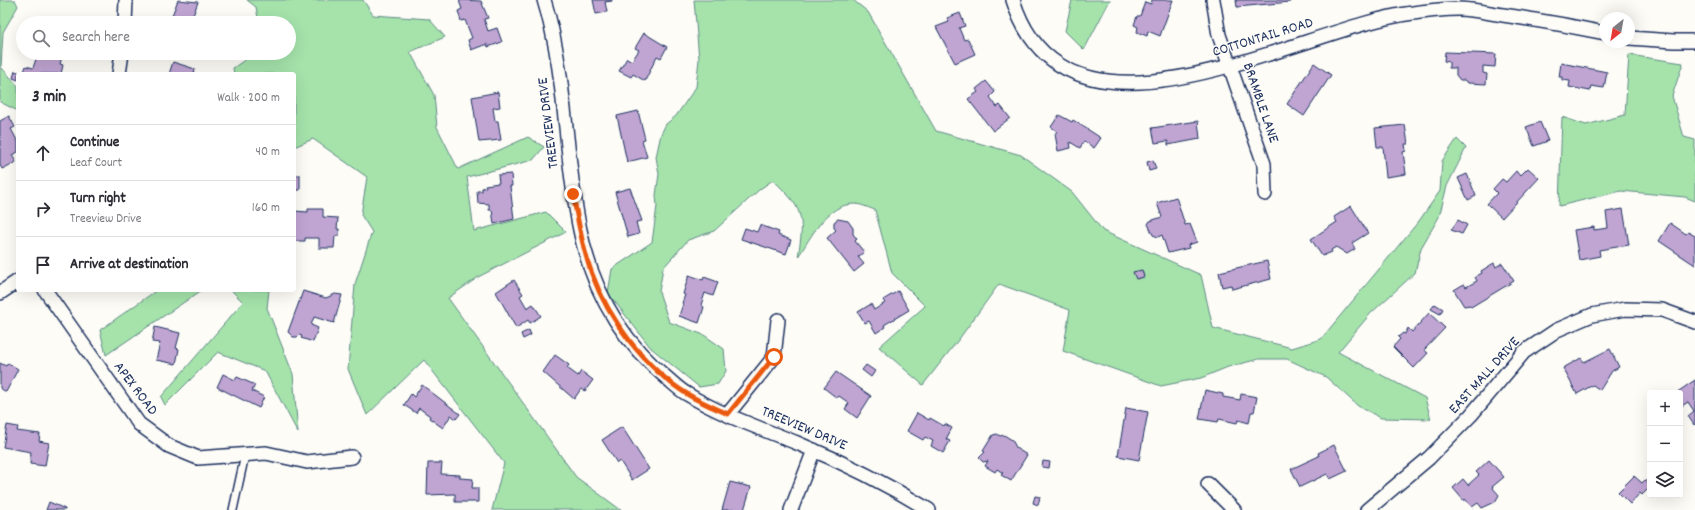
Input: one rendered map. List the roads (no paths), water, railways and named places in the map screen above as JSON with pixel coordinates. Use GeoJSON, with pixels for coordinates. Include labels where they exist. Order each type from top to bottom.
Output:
{"type":"FeatureCollection","features":[{"type":"Feature","properties":{"kind":"street"},"geometry":{"type":"LineString","coordinates":[[125,16],[126,0]]}},
{"type":"Feature","properties":{"kind":"street","name":"TREEVIEW DRIVE"},"geometry":{"type":"LineString","coordinates":[[544,0],[558,63],[573,194],[580,232],[592,274],[608,309],[628,341],[655,369],[686,394],[728,414],[814,450],[890,486],[929,510]]}},
{"type":"Feature","properties":{"kind":"street","name":"COTTONTAIL ROAD"},"geometry":{"type":"LineString","coordinates":[[1013,0],[1018,18],[1036,47],[1062,68],[1094,80],[1141,82],[1188,76],[1230,66],[1361,23],[1412,13],[1459,9],[1566,24],[1599,32]]}},
{"type":"Feature","properties":{"kind":"street","name":"BRAMBLE LANE"},"geometry":{"type":"LineString","coordinates":[[1213,0],[1219,35],[1264,164],[1265,194]]}},
{"type":"Feature","properties":{"kind":"street"},"geometry":{"type":"LineString","coordinates":[[1635,38],[1695,41]]}},
{"type":"Feature","properties":{"kind":"street"},"geometry":{"type":"LineString","coordinates":[[120,72],[121,60]]}},
{"type":"Feature","properties":{"kind":"street"},"geometry":{"type":"LineString","coordinates":[[0,293],[16,282]]}},
{"type":"Feature","properties":{"kind":"street","name":"APEX ROAD"},"geometry":{"type":"LineString","coordinates":[[46,292],[139,424],[169,446],[198,458],[266,453],[307,462],[352,457]]}},
{"type":"Feature","properties":{"kind":"street","name":"EAST MALL DRIVE"},"geometry":{"type":"LineString","coordinates":[[1367,510],[1435,453],[1471,416],[1524,352],[1557,330],[1592,315],[1624,309],[1662,310],[1695,322]]}},
{"type":"Feature","properties":{"kind":"street"},"geometry":{"type":"LineString","coordinates":[[728,414],[774,357],[778,320]]}},
{"type":"Feature","properties":{"kind":"street"},"geometry":{"type":"LineString","coordinates":[[791,510],[814,450]]}},
{"type":"Feature","properties":{"kind":"street"},"geometry":{"type":"LineString","coordinates":[[1208,484],[1234,510]]}},
{"type":"Feature","properties":{"kind":"lane"},"geometry":{"type":"LineString","coordinates":[[234,510],[245,455]]}}]}
